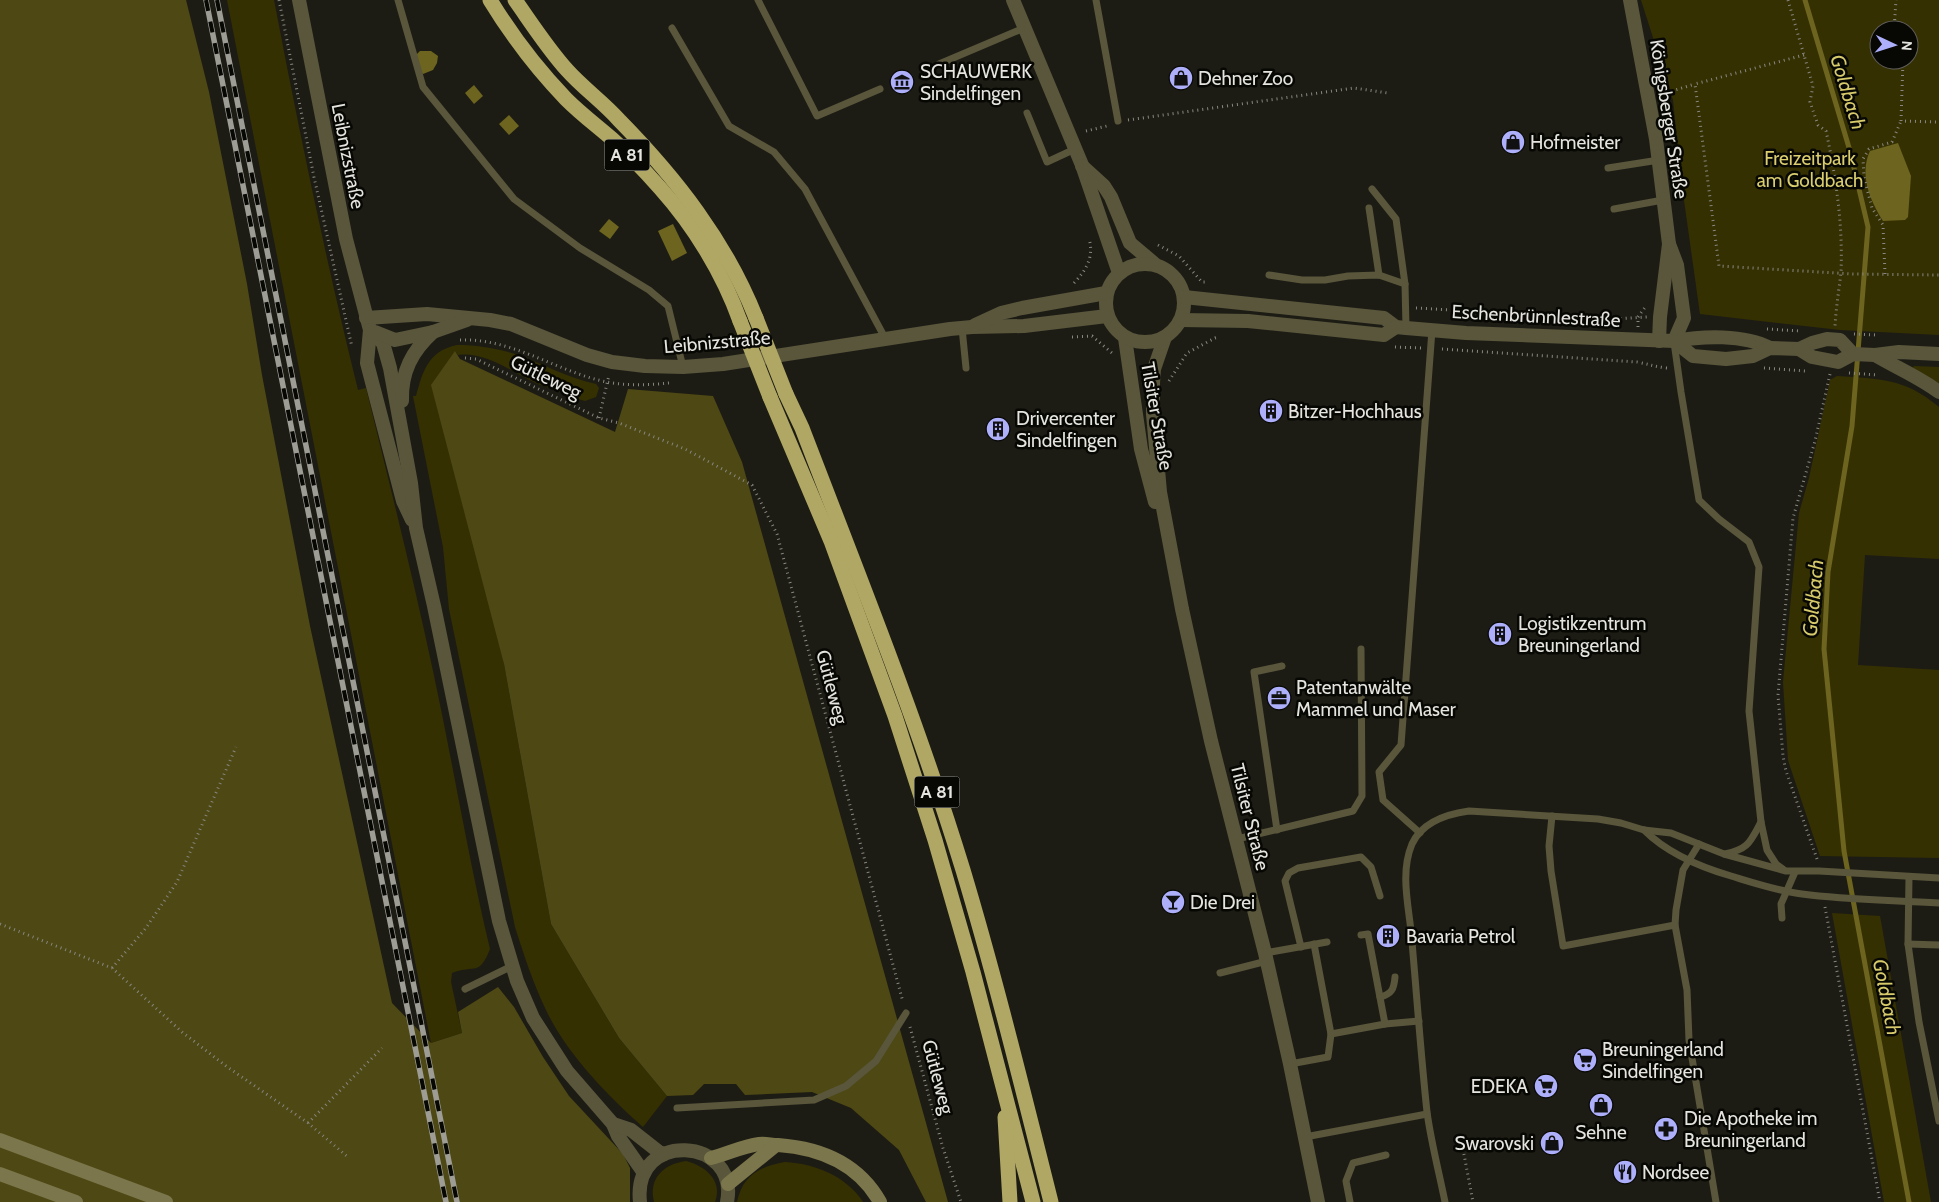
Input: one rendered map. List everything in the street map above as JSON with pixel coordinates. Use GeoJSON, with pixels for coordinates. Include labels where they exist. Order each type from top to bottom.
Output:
{"type":"FeatureCollection","features":[{"type":"Feature","properties":{"kind":"highway","name":"A 81"},"geometry":{"type":"LineString","coordinates":[[490,0],[530,60],[548,80],[660,188],[703,247],[721,277],[824,525],[896,716],[954,906],[1002,1080],[1033,1202]]}},
{"type":"Feature","properties":{"kind":"highway","name":"A 81"},"geometry":{"type":"LineString","coordinates":[[515,0],[568,71],[645,147],[691,203],[728,258],[743,286],[786,394],[802,428],[914,722],[959,860],[1003,1012],[1052,1202]]}},
{"type":"Feature","properties":{"kind":"highway"},"geometry":{"type":"LineString","coordinates":[[1002,1080],[1010,1202]]}},
{"type":"Feature","properties":{"kind":"main road"},"geometry":{"type":"LineString","coordinates":[[0,1140],[166,1202]]}},
{"type":"Feature","properties":{"kind":"main road"},"geometry":{"type":"LineString","coordinates":[[711,1158],[756,1144],[790,1146],[818,1152],[838,1160],[857,1173],[874,1192],[880,1202]]}},
{"type":"Feature","properties":{"kind":"main road"},"geometry":{"type":"LineString","coordinates":[[728,1184],[750,1164],[776,1145]]}},
{"type":"Feature","properties":{"kind":"main road"},"geometry":{"type":"LineString","coordinates":[[0,1174],[76,1202]]}},
{"type":"Feature","properties":{"kind":"street","name":"Leibnizstraße"},"geometry":{"type":"LineString","coordinates":[[298,0],[328,153],[368,324],[395,340],[433,332],[472,318]]}},
{"type":"Feature","properties":{"kind":"street"},"geometry":{"type":"LineString","coordinates":[[1013,0],[1082,165],[1119,273]]}},
{"type":"Feature","properties":{"kind":"street","name":"Königsberger Straße"},"geometry":{"type":"LineString","coordinates":[[1630,0],[1659,160],[1668,244],[1659,341]]}},
{"type":"Feature","properties":{"kind":"street"},"geometry":{"type":"LineString","coordinates":[[1082,165],[1104,186],[1111,197],[1130,243],[1156,265],[1166,270],[1181,286],[1184,297],[1184,309],[1174,330],[1165,338],[1145,343],[1134,342],[1117,332],[1107,316],[1105,305],[1106,293],[1111,282],[1119,273],[1127,268],[1136,264],[1156,265]]}},
{"type":"Feature","properties":{"kind":"street","name":"Königsberger Straße"},"geometry":{"type":"LineString","coordinates":[[1668,244],[1677,265],[1684,318],[1674,341]]}},
{"type":"Feature","properties":{"kind":"street","name":"Leibnizstraße"},"geometry":{"type":"LineString","coordinates":[[967,327],[1001,313],[1106,293]]}},
{"type":"Feature","properties":{"kind":"street","name":"Eschenbrünnlestraße"},"geometry":{"type":"LineString","coordinates":[[1184,297],[1384,318],[1401,328]]}},
{"type":"Feature","properties":{"kind":"street","name":"Leibnizstraße"},"geometry":{"type":"LineString","coordinates":[[368,324],[427,314],[472,318],[511,324],[565,347],[612,362],[645,366],[683,367],[722,364],[884,338],[967,327],[1024,326],[1107,316]]}},
{"type":"Feature","properties":{"kind":"street","name":"Eschenbrünnlestraße"},"geometry":{"type":"LineString","coordinates":[[1180,320],[1248,321],[1384,335],[1401,328],[1659,341],[1692,338],[1750,340],[1770,348],[1799,349],[1827,339],[1841,338]]}},
{"type":"Feature","properties":{"kind":"street"},"geometry":{"type":"LineString","coordinates":[[368,324],[384,343],[390,368],[412,483],[416,528],[499,921],[512,966],[533,1018],[551,1047],[581,1089],[614,1124],[618,1136],[644,1173]]}},
{"type":"Feature","properties":{"kind":"street"},"geometry":{"type":"LineString","coordinates":[[368,324],[367,363],[402,501],[416,528]]}},
{"type":"Feature","properties":{"kind":"street","name":"Leibnizstraße"},"geometry":{"type":"LineString","coordinates":[[403,439],[402,391],[405,372],[422,342],[433,332]]}},
{"type":"Feature","properties":{"kind":"street","name":"Tilsiter Straße"},"geometry":{"type":"LineString","coordinates":[[1125,338],[1140,449],[1177,587]]}},
{"type":"Feature","properties":{"kind":"street","name":"Tilsiter Straße"},"geometry":{"type":"LineString","coordinates":[[1165,338],[1154,369],[1153,414],[1160,492],[1177,587],[1211,741],[1266,957],[1318,1202]]}},
{"type":"Feature","properties":{"kind":"street"},"geometry":{"type":"LineString","coordinates":[[1841,338],[1853,354]]}},
{"type":"Feature","properties":{"kind":"street","name":"Eschenbrünnlestraße"},"geometry":{"type":"LineString","coordinates":[[1674,341],[1693,356],[1726,358],[1753,356],[1770,348]]}},
{"type":"Feature","properties":{"kind":"street","name":"Eschenbrünnlestraße"},"geometry":{"type":"LineString","coordinates":[[1799,349],[1837,368]]}},
{"type":"Feature","properties":{"kind":"street"},"geometry":{"type":"LineString","coordinates":[[1837,368],[1853,354],[1875,355],[1900,352],[1939,354]]}},
{"type":"Feature","properties":{"kind":"street"},"geometry":{"type":"LineString","coordinates":[[1875,355],[1899,369],[1921,378],[1939,392]]}},
{"type":"Feature","properties":{"kind":"street"},"geometry":{"type":"LineString","coordinates":[[614,1124],[630,1130],[664,1154]]}},
{"type":"Feature","properties":{"kind":"street"},"geometry":{"type":"LineString","coordinates":[[640,1202],[640,1191],[644,1173],[654,1160],[664,1154],[682,1149],[698,1151],[711,1158],[722,1170],[728,1184],[727,1202]]}},
{"type":"Feature","properties":{"kind":"lane"},"geometry":{"type":"LineString","coordinates":[[398,0],[423,87],[514,199],[580,248],[649,290],[668,306],[683,367]]}},
{"type":"Feature","properties":{"kind":"lane"},"geometry":{"type":"LineString","coordinates":[[758,0],[817,116],[880,89]]}},
{"type":"Feature","properties":{"kind":"lane"},"geometry":{"type":"LineString","coordinates":[[1096,0],[1118,121]]}},
{"type":"Feature","properties":{"kind":"lane"},"geometry":{"type":"LineString","coordinates":[[672,28],[729,126],[774,152],[805,189],[884,338]]}},
{"type":"Feature","properties":{"kind":"lane"},"geometry":{"type":"LineString","coordinates":[[939,64],[1024,28]]}},
{"type":"Feature","properties":{"kind":"lane"},"geometry":{"type":"LineString","coordinates":[[1027,113],[1047,162],[1075,150]]}},
{"type":"Feature","properties":{"kind":"lane"},"geometry":{"type":"LineString","coordinates":[[1608,168],[1659,160]]}},
{"type":"Feature","properties":{"kind":"lane"},"geometry":{"type":"LineString","coordinates":[[1372,189],[1396,218],[1405,284],[1406,308],[1401,328]]}},
{"type":"Feature","properties":{"kind":"lane"},"geometry":{"type":"LineString","coordinates":[[1614,209],[1663,200]]}},
{"type":"Feature","properties":{"kind":"lane"},"geometry":{"type":"LineString","coordinates":[[1369,208],[1379,275]]}},
{"type":"Feature","properties":{"kind":"lane"},"geometry":{"type":"LineString","coordinates":[[1268,275],[1302,280],[1325,280],[1348,276],[1379,275],[1405,284]]}},
{"type":"Feature","properties":{"kind":"lane"},"geometry":{"type":"LineString","coordinates":[[966,368],[967,327]]}},
{"type":"Feature","properties":{"kind":"lane"},"geometry":{"type":"LineString","coordinates":[[1420,833],[1383,800],[1379,772],[1401,745],[1432,330]]}},
{"type":"Feature","properties":{"kind":"lane"},"geometry":{"type":"LineString","coordinates":[[1674,341],[1699,500],[1719,519],[1749,542],[1759,567],[1749,711],[1761,822],[1768,850],[1776,864],[1786,871]]}},
{"type":"Feature","properties":{"kind":"lane"},"geometry":{"type":"LineString","coordinates":[[1237,839],[1353,811],[1362,796],[1361,650]]}},
{"type":"Feature","properties":{"kind":"lane"},"geometry":{"type":"LineString","coordinates":[[1277,830],[1254,672],[1282,666]]}},
{"type":"Feature","properties":{"kind":"lane"},"geometry":{"type":"LineString","coordinates":[[1445,1202],[1427,1114],[1405,881],[1412,843],[1432,822],[1450,814],[1469,811],[1598,819],[1644,830],[1671,833],[1724,854],[1786,871],[1821,871],[1939,878]]}},
{"type":"Feature","properties":{"kind":"lane"},"geometry":{"type":"LineString","coordinates":[[1552,816],[1549,846],[1551,871],[1563,946],[1675,925]]}},
{"type":"Feature","properties":{"kind":"lane"},"geometry":{"type":"LineString","coordinates":[[1724,854],[1740,851],[1749,845],[1761,822]]}},
{"type":"Feature","properties":{"kind":"lane"},"geometry":{"type":"LineString","coordinates":[[1644,830],[1656,842],[1712,871],[1787,891],[1826,896],[1939,903]]}},
{"type":"Feature","properties":{"kind":"lane"},"geometry":{"type":"LineString","coordinates":[[1699,844],[1683,870],[1675,925],[1687,990],[1689,1040],[1716,1202]]}},
{"type":"Feature","properties":{"kind":"lane"},"geometry":{"type":"LineString","coordinates":[[1301,947],[1286,881],[1289,873],[1298,868],[1361,857],[1371,868],[1380,896]]}},
{"type":"Feature","properties":{"kind":"lane"},"geometry":{"type":"LineString","coordinates":[[1782,918],[1782,904],[1795,872]]}},
{"type":"Feature","properties":{"kind":"lane"},"geometry":{"type":"LineString","coordinates":[[1909,877],[1908,944],[1919,1022],[1939,1121]]}},
{"type":"Feature","properties":{"kind":"lane"},"geometry":{"type":"LineString","coordinates":[[1361,935],[1368,934],[1385,1024]]}},
{"type":"Feature","properties":{"kind":"lane"},"geometry":{"type":"LineString","coordinates":[[1220,973],[1266,957],[1327,942]]}},
{"type":"Feature","properties":{"kind":"lane"},"geometry":{"type":"LineString","coordinates":[[1290,1064],[1328,1057],[1331,1034],[1314,944]]}},
{"type":"Feature","properties":{"kind":"lane"},"geometry":{"type":"LineString","coordinates":[[1908,944],[1939,945]]}},
{"type":"Feature","properties":{"kind":"lane"},"geometry":{"type":"LineString","coordinates":[[465,989],[512,966]]}},
{"type":"Feature","properties":{"kind":"lane"},"geometry":{"type":"LineString","coordinates":[[1380,997],[1390,993],[1394,988],[1395,977]]}},
{"type":"Feature","properties":{"kind":"lane"},"geometry":{"type":"LineString","coordinates":[[677,1108],[814,1100],[846,1086],[876,1061],[906,1013]]}},
{"type":"Feature","properties":{"kind":"lane"},"geometry":{"type":"LineString","coordinates":[[1331,1034],[1385,1024],[1419,1021]]}},
{"type":"Feature","properties":{"kind":"lane"},"geometry":{"type":"LineString","coordinates":[[1305,1137],[1427,1114]]}},
{"type":"Feature","properties":{"kind":"lane"},"geometry":{"type":"LineString","coordinates":[[1350,1202],[1346,1181],[1353,1164],[1386,1155]]}},
{"type":"Feature","properties":{"kind":"path"},"geometry":{"type":"LineString","coordinates":[[1788,0],[1813,86],[1810,102],[1818,125],[1826,131],[1832,161],[1840,215],[1841,338],[1877,335]]}},
{"type":"Feature","properties":{"kind":"path"},"geometry":{"type":"LineString","coordinates":[[1895,20],[1896,0]]}},
{"type":"Feature","properties":{"kind":"path"},"geometry":{"type":"LineString","coordinates":[[1649,98],[1804,56]]}},
{"type":"Feature","properties":{"kind":"path"},"geometry":{"type":"LineString","coordinates":[[1885,274],[1884,225],[1872,208],[1864,177],[1863,159],[1869,149],[1892,142],[1901,121],[1903,70]]}},
{"type":"Feature","properties":{"kind":"path"},"geometry":{"type":"LineString","coordinates":[[1695,84],[1719,266],[1852,274],[1939,275]]}},
{"type":"Feature","properties":{"kind":"path"},"geometry":{"type":"LineString","coordinates":[[1086,131],[1118,121],[1354,88],[1388,93]]}},
{"type":"Feature","properties":{"kind":"path"},"geometry":{"type":"LineString","coordinates":[[1901,121],[1939,122]]}},
{"type":"Feature","properties":{"kind":"path"},"geometry":{"type":"LineString","coordinates":[[1068,287],[1084,272],[1090,260],[1092,247],[1087,231]]}},
{"type":"Feature","properties":{"kind":"path"},"geometry":{"type":"LineString","coordinates":[[1153,242],[1179,256],[1202,282],[1210,283]]}},
{"type":"Feature","properties":{"kind":"path"},"geometry":{"type":"LineString","coordinates":[[1406,308],[1614,319],[1638,317]]}},
{"type":"Feature","properties":{"kind":"path"},"geometry":{"type":"LineString","coordinates":[[1166,386],[1187,353],[1214,338],[1222,337]]}},
{"type":"Feature","properties":{"kind":"path"},"geometry":{"type":"LineString","coordinates":[[1391,346],[1637,362],[1654,367],[1678,369]]}},
{"type":"Feature","properties":{"kind":"path","name":"Gütleweg"},"geometry":{"type":"LineString","coordinates":[[465,358],[476,359],[599,418],[685,449],[752,485],[777,534],[943,1148],[961,1202]]}},
{"type":"Feature","properties":{"kind":"path"},"geometry":{"type":"LineString","coordinates":[[599,418],[612,362]]}},
{"type":"Feature","properties":{"kind":"path"},"geometry":{"type":"LineString","coordinates":[[1756,368],[1812,371]]}},
{"type":"Feature","properties":{"kind":"path"},"geometry":{"type":"LineString","coordinates":[[1821,871],[1786,771],[1778,695],[1793,518],[1815,441],[1828,379],[1837,368]]}},
{"type":"Feature","properties":{"kind":"path"},"geometry":{"type":"LineString","coordinates":[[1822,372],[1837,368],[1874,375]]}},
{"type":"Feature","properties":{"kind":"path"},"geometry":{"type":"LineString","coordinates":[[112,968],[146,928],[177,882],[236,747]]}},
{"type":"Feature","properties":{"kind":"path"},"geometry":{"type":"LineString","coordinates":[[1826,896],[1880,1202]]}},
{"type":"Feature","properties":{"kind":"path"},"geometry":{"type":"LineString","coordinates":[[0,924],[112,968],[197,1044],[308,1124],[349,1158]]}},
{"type":"Feature","properties":{"kind":"path"},"geometry":{"type":"LineString","coordinates":[[308,1124],[382,1048]]}},
{"type":"Feature","properties":{"kind":"path"},"geometry":{"type":"LineString","coordinates":[[1463,1149],[1473,1202]]}},
{"type":"Feature","properties":{"kind":"green space"},"geometry":{"type":"Polygon","coordinates":[[[227,0],[274,0],[313,196],[346,342],[358,390],[366,388],[417,600],[490,949],[479,967],[452,973],[451,982],[462,1033],[431,1043],[227,0]]]}},
{"type":"Feature","properties":{"kind":"green space","name":"Freizeitpark am Goldbach"},"geometry":{"type":"Polygon","coordinates":[[[1641,0],[1939,0],[1939,335],[1840,330],[1700,314],[1682,186],[1673,100],[1641,0]]]}},
{"type":"Feature","properties":{"kind":"green space"},"geometry":{"type":"Polygon","coordinates":[[[457,345],[486,347],[515,354],[575,378],[596,384],[599,388],[596,397],[585,401],[538,384],[479,356],[458,355],[455,351],[504,664],[551,924],[619,1038],[667,1096],[643,1127],[589,1073],[565,1042],[541,1000],[515,927],[449,609],[443,547],[413,396],[416,396],[424,370],[433,357],[447,348],[457,345]]]}},
{"type":"Feature","properties":{"kind":"green space"},"geometry":{"type":"Polygon","coordinates":[[[1914,366],[1939,367],[1939,385],[1912,369],[1914,366]]]}},
{"type":"Feature","properties":{"kind":"green space"},"geometry":{"type":"Polygon","coordinates":[[[1837,376],[1879,379],[1903,385],[1927,397],[1939,407],[1939,559],[1865,555],[1858,665],[1939,670],[1939,858],[1820,856],[1788,760],[1783,682],[1799,513],[1809,478],[1830,380],[1837,376]]]}},
{"type":"Feature","properties":{"kind":"green space"},"geometry":{"type":"Polygon","coordinates":[[[1832,913],[1880,916],[1931,1202],[1884,1202],[1832,913]]]}},
{"type":"Feature","properties":{"kind":"green space"},"geometry":{"type":"Polygon","coordinates":[[[686,1161],[700,1166],[711,1175],[717,1187],[715,1202],[654,1202],[653,1186],[656,1179],[671,1165],[686,1161]]]}},
{"type":"Feature","properties":{"kind":"green space"},"geometry":{"type":"Polygon","coordinates":[[[785,1162],[818,1168],[838,1178],[856,1193],[863,1202],[737,1202],[743,1185],[754,1174],[768,1166],[785,1162]]]}},
{"type":"Feature","properties":{"kind":"shaded area"},"geometry":{"type":"Polygon","coordinates":[[[0,0],[186,0],[209,92],[247,284],[262,375],[310,626],[392,1003],[431,1043],[462,1033],[458,1012],[498,987],[514,1007],[543,1057],[569,1096],[623,1154],[630,1168],[630,1202],[0,1202],[0,0]]]}},
{"type":"Feature","properties":{"kind":"shaded area"},"geometry":{"type":"Polygon","coordinates":[[[420,51],[431,51],[438,56],[433,70],[423,74],[415,70],[414,57],[420,51]]]}},
{"type":"Feature","properties":{"kind":"shaded area"},"geometry":{"type":"Polygon","coordinates":[[[474,85],[483,96],[474,104],[465,93],[474,85]]]}},
{"type":"Feature","properties":{"kind":"shaded area"},"geometry":{"type":"Polygon","coordinates":[[[509,115],[519,126],[509,135],[499,124],[509,115]]]}},
{"type":"Feature","properties":{"kind":"shaded area"},"geometry":{"type":"Polygon","coordinates":[[[1898,143],[1911,176],[1908,217],[1905,220],[1883,221],[1870,196],[1866,178],[1867,160],[1870,151],[1898,143]]]}},
{"type":"Feature","properties":{"kind":"shaded area"},"geometry":{"type":"Polygon","coordinates":[[[609,219],[619,227],[610,239],[599,231],[609,219]]]}},
{"type":"Feature","properties":{"kind":"shaded area"},"geometry":{"type":"Polygon","coordinates":[[[673,224],[687,253],[672,261],[658,231],[673,224]]]}},
{"type":"Feature","properties":{"kind":"shaded area"},"geometry":{"type":"Polygon","coordinates":[[[455,351],[460,359],[615,432],[628,389],[713,396],[742,462],[948,1202],[926,1202],[899,1150],[851,1108],[812,1092],[745,1095],[736,1084],[704,1084],[693,1095],[667,1096],[619,1038],[551,924],[504,664],[431,385],[455,351]]]}},
{"type":"Feature","properties":{"kind":"waterway","name":"Goldbach"},"geometry":{"type":"LineString","coordinates":[[1805,0],[1850,151],[1868,227],[1852,426],[1828,572],[1824,649],[1844,851],[1909,1202]]}},
{"type":"Feature","properties":{"kind":"railway"},"geometry":{"type":"LineString","coordinates":[[206,0],[446,1202]]}},
{"type":"Feature","properties":{"kind":"railway"},"geometry":{"type":"LineString","coordinates":[[217,0],[457,1202]]}},
{"type":"Feature","properties":{"kind":"place","name":"Dehner Zoo"},"geometry":{"type":"Point","coordinates":[1181,78]}},
{"type":"Feature","properties":{"kind":"place","name":"SCHAUWERK Sindelfingen"},"geometry":{"type":"Point","coordinates":[902,82]}},
{"type":"Feature","properties":{"kind":"place","name":"Hofmeister"},"geometry":{"type":"Point","coordinates":[1513,142]}},
{"type":"Feature","properties":{"kind":"place","name":"Bitzer-Hochhaus"},"geometry":{"type":"Point","coordinates":[1271,411]}},
{"type":"Feature","properties":{"kind":"place","name":"Drivercenter Sindelfingen"},"geometry":{"type":"Point","coordinates":[998,429]}},
{"type":"Feature","properties":{"kind":"place","name":"Logistikzentrum Breuningerland"},"geometry":{"type":"Point","coordinates":[1500,634]}},
{"type":"Feature","properties":{"kind":"place","name":"Patentanwälte Mammel und Maser"},"geometry":{"type":"Point","coordinates":[1279,698]}},
{"type":"Feature","properties":{"kind":"place","name":"Die Drei"},"geometry":{"type":"Point","coordinates":[1173,902]}},
{"type":"Feature","properties":{"kind":"place","name":"Bavaria Petrol"},"geometry":{"type":"Point","coordinates":[1388,936]}},
{"type":"Feature","properties":{"kind":"place","name":"Breuningerland Sindelfingen"},"geometry":{"type":"Point","coordinates":[1585,1060]}},
{"type":"Feature","properties":{"kind":"place","name":"EDEKA"},"geometry":{"type":"Point","coordinates":[1546,1086]}},
{"type":"Feature","properties":{"kind":"place","name":"Sehne"},"geometry":{"type":"Point","coordinates":[1601,1105]}},
{"type":"Feature","properties":{"kind":"place","name":"Die Apotheke im Breuningerland"},"geometry":{"type":"Point","coordinates":[1666,1129]}},
{"type":"Feature","properties":{"kind":"place","name":"Swarovski"},"geometry":{"type":"Point","coordinates":[1552,1143]}},
{"type":"Feature","properties":{"kind":"place","name":"Nordsee"},"geometry":{"type":"Point","coordinates":[1625,1172]}}]}
